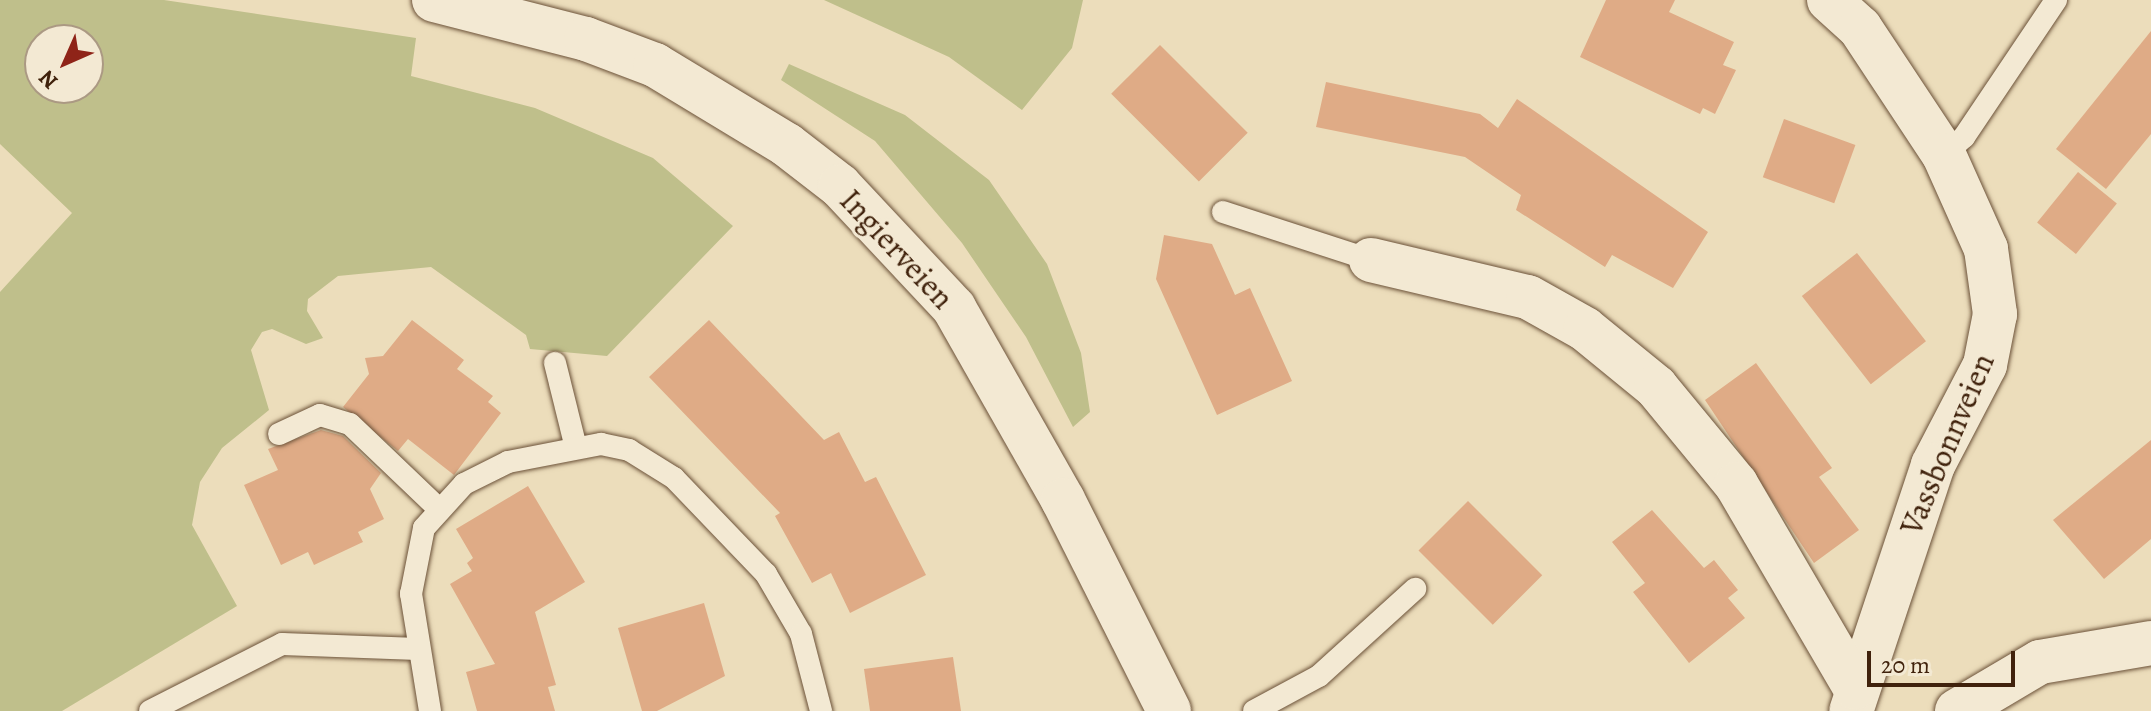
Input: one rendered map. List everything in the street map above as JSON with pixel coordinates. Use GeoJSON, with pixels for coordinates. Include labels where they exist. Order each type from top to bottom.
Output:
{"type":"FeatureCollection","features":[{"type":"Feature","properties":{"kind":"street","name":"Ingierveien"},"geometry":{"type":"LineString","coordinates":[[434,0],[586,39],[655,65],[787,145],[840,186],[954,308],[1063,500],[1169,711]]}},
{"type":"Feature","properties":{"kind":"street","name":"Vassbonnveien"},"geometry":{"type":"LineString","coordinates":[[1829,0],[1860,28],[1944,155],[1986,249],[1995,314],[1985,365],[1933,465],[1853,700]]}},
{"type":"Feature","properties":{"kind":"street","name":"Vassbonnveien"},"geometry":{"type":"LineString","coordinates":[[1371,260],[1528,297],[1585,329],[1656,387],[1736,484],[1853,700]]}},
{"type":"Feature","properties":{"kind":"street"},"geometry":{"type":"LineString","coordinates":[[1957,711],[2040,662],[2151,643]]}},
{"type":"Feature","properties":{"kind":"lane"},"geometry":{"type":"LineString","coordinates":[[1944,155],[1964,137],[2056,0]]}},
{"type":"Feature","properties":{"kind":"lane"},"geometry":{"type":"LineString","coordinates":[[1223,212],[1371,260]]}},
{"type":"Feature","properties":{"kind":"lane"},"geometry":{"type":"LineString","coordinates":[[555,363],[575,444]]}},
{"type":"Feature","properties":{"kind":"lane"},"geometry":{"type":"LineString","coordinates":[[279,434],[320,415],[350,424],[438,508]]}},
{"type":"Feature","properties":{"kind":"lane"},"geometry":{"type":"LineString","coordinates":[[430,711],[418,649],[412,566],[438,508],[508,462],[575,444],[629,450],[654,461],[740,543],[786,603],[821,711]]}},
{"type":"Feature","properties":{"kind":"lane"},"geometry":{"type":"LineString","coordinates":[[1254,711],[1319,676],[1415,589]]}},
{"type":"Feature","properties":{"kind":"lane"},"geometry":{"type":"LineString","coordinates":[[150,711],[282,644],[418,649]]}},
{"type":"Feature","properties":{"kind":"green space"},"geometry":{"type":"Polygon","coordinates":[[[0,0],[164,0],[416,38],[411,76],[535,108],[653,158],[733,226],[607,356],[530,349],[526,335],[431,267],[338,276],[308,299],[307,311],[323,338],[306,344],[272,329],[262,332],[251,350],[269,410],[222,448],[200,482],[192,525],[237,606],[62,711],[0,711],[0,292],[72,213],[0,144],[0,0]]]}},
{"type":"Feature","properties":{"kind":"green space"},"geometry":{"type":"Polygon","coordinates":[[[824,0],[1083,0],[1072,48],[1022,110],[949,57],[824,0]]]}},
{"type":"Feature","properties":{"kind":"green space"},"geometry":{"type":"Polygon","coordinates":[[[789,64],[905,115],[989,180],[1047,264],[1081,353],[1090,412],[1073,427],[1026,337],[962,243],[875,141],[781,80],[789,64]]]}},
{"type":"Feature","properties":{"kind":"building"},"geometry":{"type":"Polygon","coordinates":[[[1606,0],[1675,0],[1669,12],[1734,42],[1723,65],[1736,70],[1715,114],[1703,108],[1700,114],[1580,57],[1606,0]]]}},
{"type":"Feature","properties":{"kind":"building"},"geometry":{"type":"Polygon","coordinates":[[[2151,31],[2151,134],[2106,189],[2056,149],[2151,31]]]}},
{"type":"Feature","properties":{"kind":"building"},"geometry":{"type":"Polygon","coordinates":[[[1160,45],[1248,133],[1199,181],[1111,94],[1160,45]]]}},
{"type":"Feature","properties":{"kind":"building"},"geometry":{"type":"Polygon","coordinates":[[[1326,82],[1480,114],[1498,128],[1517,99],[1708,232],[1673,288],[1612,255],[1605,267],[1516,210],[1521,195],[1465,157],[1316,127],[1326,82]]]}},
{"type":"Feature","properties":{"kind":"building"},"geometry":{"type":"Polygon","coordinates":[[[1784,119],[1855,145],[1834,203],[1763,177],[1784,119]]]}},
{"type":"Feature","properties":{"kind":"building"},"geometry":{"type":"Polygon","coordinates":[[[2078,172],[2117,203],[2076,254],[2037,223],[2078,172]]]}},
{"type":"Feature","properties":{"kind":"building"},"geometry":{"type":"Polygon","coordinates":[[[1164,235],[1212,244],[1235,295],[1250,288],[1292,381],[1217,415],[1156,279],[1164,235]]]}},
{"type":"Feature","properties":{"kind":"building"},"geometry":{"type":"Polygon","coordinates":[[[1857,253],[1926,341],[1871,384],[1802,296],[1857,253]]]}},
{"type":"Feature","properties":{"kind":"building"},"geometry":{"type":"Polygon","coordinates":[[[412,320],[464,360],[457,369],[493,396],[488,402],[501,413],[454,475],[408,439],[398,451],[343,407],[369,374],[365,358],[383,356],[412,320]]]}},
{"type":"Feature","properties":{"kind":"building"},"geometry":{"type":"Polygon","coordinates":[[[709,320],[824,440],[839,432],[865,482],[876,477],[926,575],[850,613],[831,573],[812,583],[775,516],[780,513],[649,377],[709,320]]]}},
{"type":"Feature","properties":{"kind":"building"},"geometry":{"type":"Polygon","coordinates":[[[1756,363],[1832,468],[1819,477],[1859,530],[1814,563],[1705,400],[1756,363]]]}},
{"type":"Feature","properties":{"kind":"building"},"geometry":{"type":"Polygon","coordinates":[[[321,430],[343,436],[381,473],[370,489],[384,519],[358,532],[363,542],[314,565],[308,552],[281,565],[244,485],[278,470],[268,449],[321,430]]]}},
{"type":"Feature","properties":{"kind":"building"},"geometry":{"type":"Polygon","coordinates":[[[2151,440],[2151,539],[2104,579],[2053,520],[2151,440]]]}},
{"type":"Feature","properties":{"kind":"building"},"geometry":{"type":"Polygon","coordinates":[[[528,486],[585,582],[535,612],[556,685],[548,687],[555,711],[477,711],[466,672],[495,664],[450,584],[472,571],[467,563],[473,558],[456,529],[528,486]]]}},
{"type":"Feature","properties":{"kind":"building"},"geometry":{"type":"Polygon","coordinates":[[[1468,501],[1542,575],[1493,625],[1419,550],[1468,501]]]}},
{"type":"Feature","properties":{"kind":"building"},"geometry":{"type":"Polygon","coordinates":[[[1652,510],[1704,568],[1714,560],[1738,590],[1728,598],[1745,618],[1689,663],[1633,592],[1645,583],[1612,542],[1652,510]]]}},
{"type":"Feature","properties":{"kind":"building"},"geometry":{"type":"Polygon","coordinates":[[[704,603],[725,676],[657,711],[642,711],[618,628],[704,603]]]}},
{"type":"Feature","properties":{"kind":"building"},"geometry":{"type":"Polygon","coordinates":[[[953,657],[961,711],[870,711],[864,669],[953,657]]]}}]}
